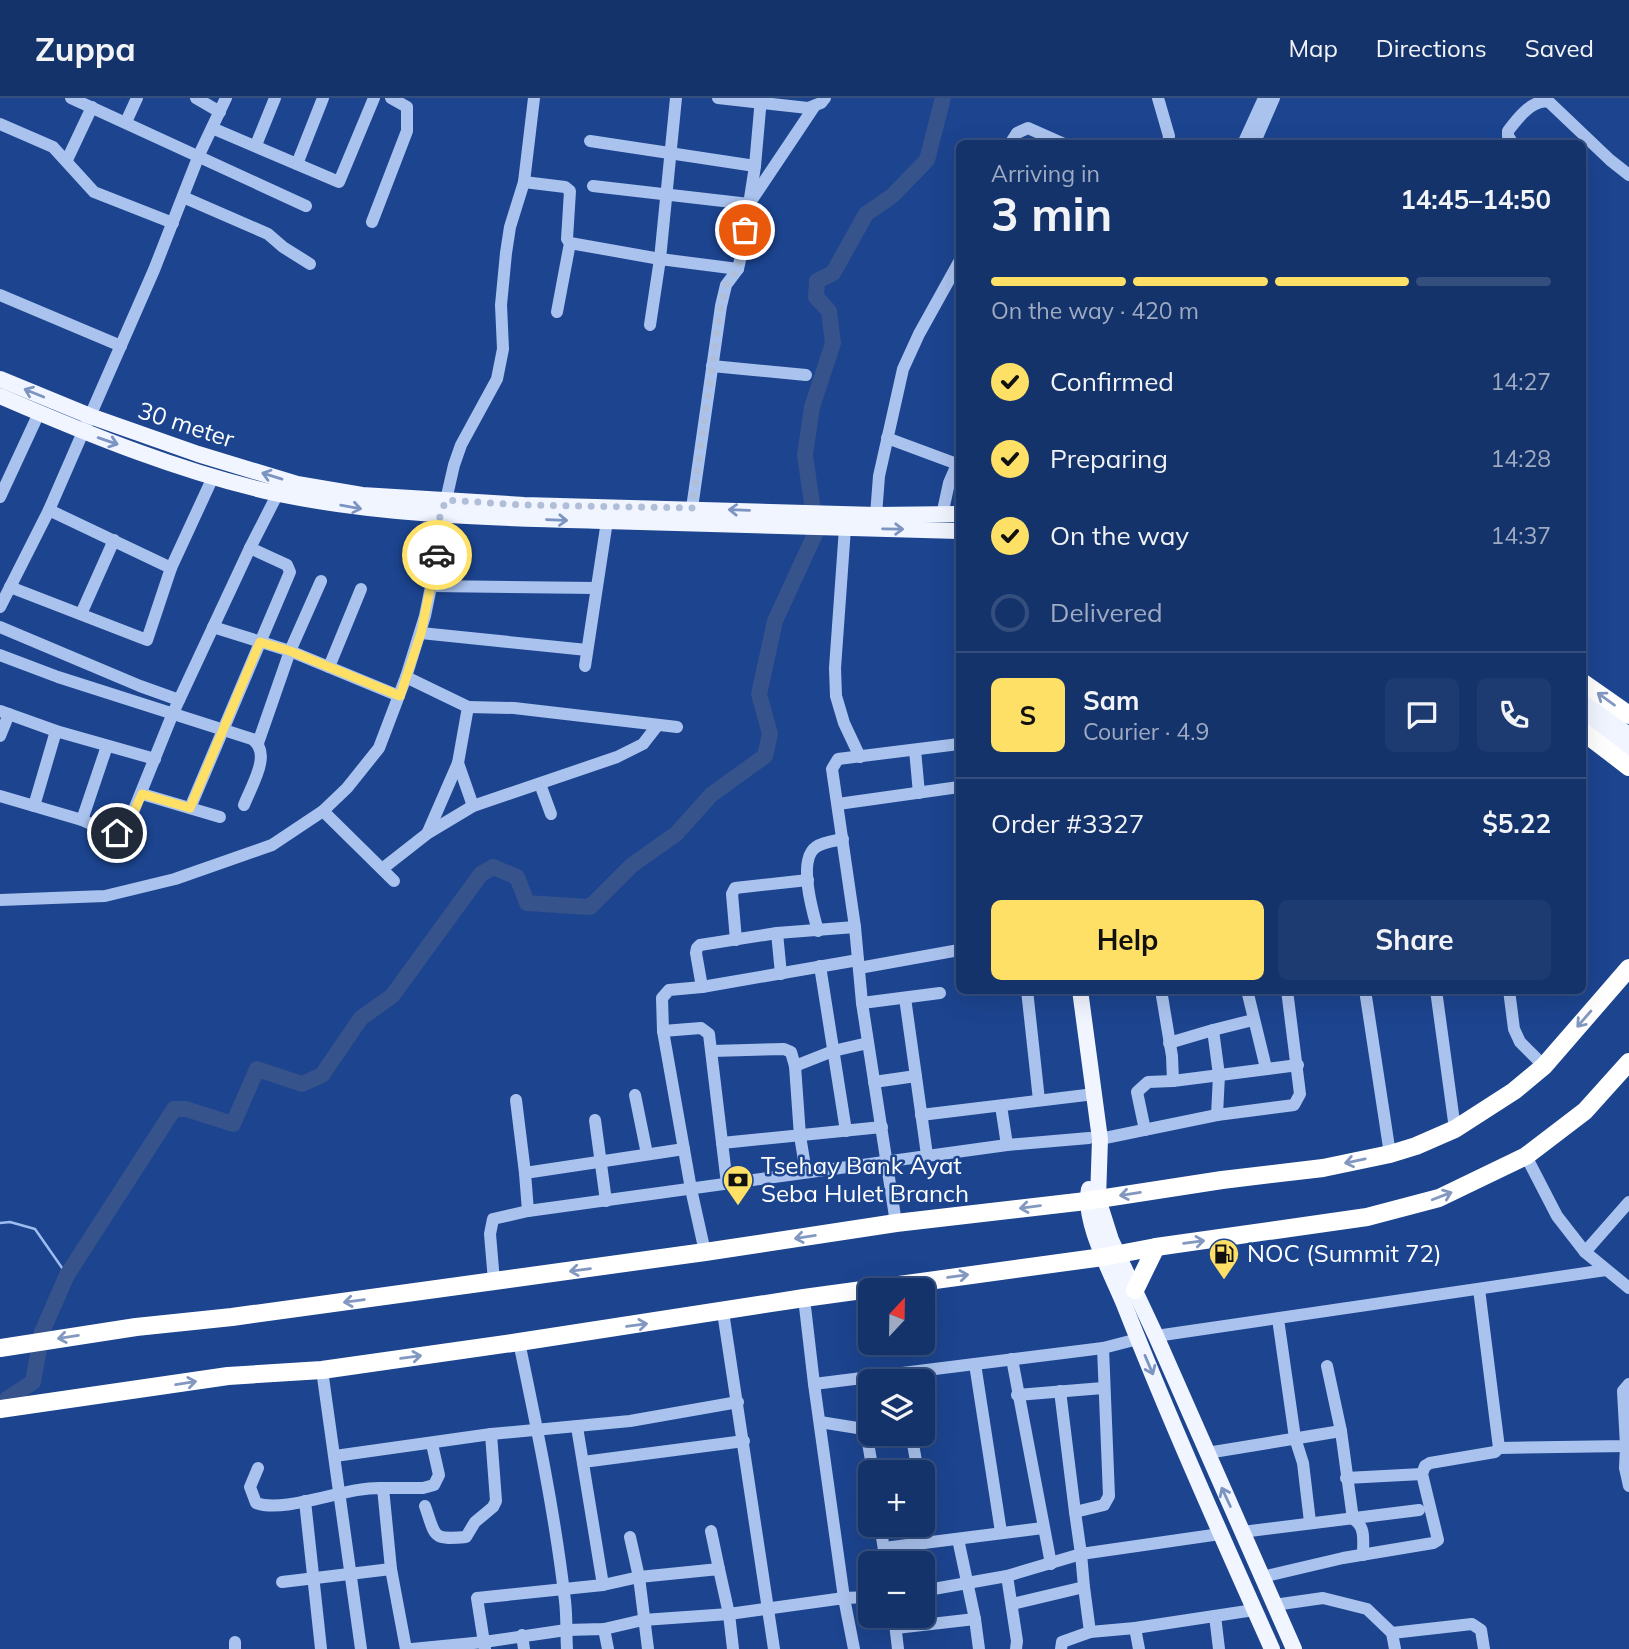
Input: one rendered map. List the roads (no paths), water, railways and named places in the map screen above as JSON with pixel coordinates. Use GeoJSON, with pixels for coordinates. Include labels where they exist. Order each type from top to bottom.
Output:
{"type":"FeatureCollection","features":[{"type":"Feature","properties":{"kind":"highway"},"geometry":{"type":"LineString","coordinates":[[1586,685],[1629,715]]}},
{"type":"Feature","properties":{"kind":"highway"},"geometry":{"type":"LineString","coordinates":[[1586,734],[1629,767]]}},
{"type":"Feature","properties":{"kind":"highway"},"geometry":{"type":"LineString","coordinates":[[0,1348],[136,1327],[494,1282],[896,1223],[1092,1200],[1323,1168],[1390,1154],[1455,1129],[1514,1091],[1544,1066],[1629,968]]}},
{"type":"Feature","properties":{"kind":"highway"},"geometry":{"type":"LineString","coordinates":[[0,1409],[228,1376],[322,1370],[1367,1217],[1439,1198],[1525,1156],[1585,1111],[1629,1062]]}},
{"type":"Feature","properties":{"kind":"highway"},"geometry":{"type":"LineString","coordinates":[[1135,1290],[1156,1247]]}},
{"type":"Feature","properties":{"kind":"main road","name":"30 meter"},"geometry":{"type":"LineString","coordinates":[[0,379],[165,444],[297,484],[443,507]]}},
{"type":"Feature","properties":{"kind":"main road"},"geometry":{"type":"LineString","coordinates":[[0,396],[83,432],[213,477],[361,509],[523,505],[692,508],[805,520]]}},
{"type":"Feature","properties":{"kind":"main road"},"geometry":{"type":"LineString","coordinates":[[443,507],[607,521],[827,520],[876,514],[956,514]]}},
{"type":"Feature","properties":{"kind":"main road"},"geometry":{"type":"LineString","coordinates":[[827,520],[845,528],[956,531]]}},
{"type":"Feature","properties":{"kind":"main road"},"geometry":{"type":"LineString","coordinates":[[1586,705],[1629,735]]}},
{"type":"Feature","properties":{"kind":"main road"},"geometry":{"type":"LineString","coordinates":[[1586,720],[1629,751]]}},
{"type":"Feature","properties":{"kind":"main road"},"geometry":{"type":"LineString","coordinates":[[1073,994],[1094,1138]]}},
{"type":"Feature","properties":{"kind":"main road"},"geometry":{"type":"LineString","coordinates":[[1080,994],[1094,1138],[1092,1200],[1138,1339],[1220,1534],[1272,1649]]}},
{"type":"Feature","properties":{"kind":"main road"},"geometry":{"type":"LineString","coordinates":[[1110,1256],[1135,1290],[1294,1649]]}},
{"type":"Feature","properties":{"kind":"main road"},"geometry":{"type":"LineString","coordinates":[[1231,1558],[1249,1550]]}},
{"type":"Feature","properties":{"kind":"street"},"geometry":{"type":"LineString","coordinates":[[71,98],[306,205]]}},
{"type":"Feature","properties":{"kind":"street"},"geometry":{"type":"LineString","coordinates":[[126,122],[136,98]]}},
{"type":"Feature","properties":{"kind":"street"},"geometry":{"type":"LineString","coordinates":[[196,98],[220,112]]}},
{"type":"Feature","properties":{"kind":"street"},"geometry":{"type":"LineString","coordinates":[[0,607],[49,510],[173,223],[199,155],[226,98]]}},
{"type":"Feature","properties":{"kind":"street"},"geometry":{"type":"LineString","coordinates":[[256,145],[275,98]]}},
{"type":"Feature","properties":{"kind":"street"},"geometry":{"type":"LineString","coordinates":[[297,164],[323,98]]}},
{"type":"Feature","properties":{"kind":"street"},"geometry":{"type":"LineString","coordinates":[[372,222],[407,131],[408,102],[391,98]]}},
{"type":"Feature","properties":{"kind":"street"},"geometry":{"type":"LineString","coordinates":[[0,900],[105,896],[156,885],[272,845],[323,811],[347,788],[379,748],[421,633],[432,586],[443,507],[461,445],[497,379],[503,349],[502,305],[506,253],[510,226],[524,182],[534,98]]}},
{"type":"Feature","properties":{"kind":"street"},"geometry":{"type":"LineString","coordinates":[[650,325],[660,260],[676,98]]}},
{"type":"Feature","properties":{"kind":"street"},"geometry":{"type":"LineString","coordinates":[[718,98],[814,107]]}},
{"type":"Feature","properties":{"kind":"street"},"geometry":{"type":"LineString","coordinates":[[749,204],[814,107],[825,98]]}},
{"type":"Feature","properties":{"kind":"street"},"geometry":{"type":"LineString","coordinates":[[1158,98],[1168,140]]}},
{"type":"Feature","properties":{"kind":"street"},"geometry":{"type":"LineString","coordinates":[[1245,140],[1264,98]]}},
{"type":"Feature","properties":{"kind":"street"},"geometry":{"type":"LineString","coordinates":[[1256,140],[1274,98]]}},
{"type":"Feature","properties":{"kind":"street"},"geometry":{"type":"LineString","coordinates":[[1510,140],[1508,136],[1511,127],[1541,99],[1549,102],[1629,175]]}},
{"type":"Feature","properties":{"kind":"street"},"geometry":{"type":"LineString","coordinates":[[212,128],[339,182],[368,100]]}},
{"type":"Feature","properties":{"kind":"street"},"geometry":{"type":"LineString","coordinates":[[692,508],[723,295],[731,276],[738,269],[755,166],[761,101]]}},
{"type":"Feature","properties":{"kind":"street"},"geometry":{"type":"LineString","coordinates":[[67,160],[92,107]]}},
{"type":"Feature","properties":{"kind":"street"},"geometry":{"type":"LineString","coordinates":[[0,124],[53,147],[94,192],[173,223]]}},
{"type":"Feature","properties":{"kind":"street"},"geometry":{"type":"LineString","coordinates":[[1013,140],[1017,133],[1028,128],[1055,140]]}},
{"type":"Feature","properties":{"kind":"street"},"geometry":{"type":"LineString","coordinates":[[590,141],[755,166]]}},
{"type":"Feature","properties":{"kind":"street"},"geometry":{"type":"LineString","coordinates":[[524,182],[565,187],[569,191],[567,239],[570,243],[557,312]]}},
{"type":"Feature","properties":{"kind":"street"},"geometry":{"type":"LineString","coordinates":[[593,186],[749,204]]}},
{"type":"Feature","properties":{"kind":"street"},"geometry":{"type":"LineString","coordinates":[[183,197],[268,234],[310,264]]}},
{"type":"Feature","properties":{"kind":"street"},"geometry":{"type":"LineString","coordinates":[[570,243],[660,260],[738,269]]}},
{"type":"Feature","properties":{"kind":"street"},"geometry":{"type":"LineString","coordinates":[[876,514],[879,476],[902,369],[956,268]]}},
{"type":"Feature","properties":{"kind":"street"},"geometry":{"type":"LineString","coordinates":[[0,295],[121,346]]}},
{"type":"Feature","properties":{"kind":"street"},"geometry":{"type":"LineString","coordinates":[[712,366],[806,375]]}},
{"type":"Feature","properties":{"kind":"street"},"geometry":{"type":"LineString","coordinates":[[0,497],[39,413]]}},
{"type":"Feature","properties":{"kind":"street"},"geometry":{"type":"LineString","coordinates":[[887,438],[956,461]]}},
{"type":"Feature","properties":{"kind":"street"},"geometry":{"type":"LineString","coordinates":[[0,462],[13,468]]}},
{"type":"Feature","properties":{"kind":"street"},"geometry":{"type":"LineString","coordinates":[[942,515],[956,467]]}},
{"type":"Feature","properties":{"kind":"street"},"geometry":{"type":"LineString","coordinates":[[10,587],[147,640],[172,568],[213,477]]}},
{"type":"Feature","properties":{"kind":"street"},"geometry":{"type":"LineString","coordinates":[[0,796],[82,820],[109,832],[123,831],[130,822],[173,713],[212,627],[278,493]]}},
{"type":"Feature","properties":{"kind":"street"},"geometry":{"type":"LineString","coordinates":[[49,510],[172,568]]}},
{"type":"Feature","properties":{"kind":"street"},"geometry":{"type":"LineString","coordinates":[[585,666],[607,521]]}},
{"type":"Feature","properties":{"kind":"street"},"geometry":{"type":"LineString","coordinates":[[845,528],[835,668],[836,695],[844,723],[860,757]]}},
{"type":"Feature","properties":{"kind":"street"},"geometry":{"type":"LineString","coordinates":[[81,614],[114,540]]}},
{"type":"Feature","properties":{"kind":"street"},"geometry":{"type":"LineString","coordinates":[[190,808],[290,568],[250,548]]}},
{"type":"Feature","properties":{"kind":"street"},"geometry":{"type":"LineString","coordinates":[[244,804],[262,757],[258,743],[290,651],[321,581]]}},
{"type":"Feature","properties":{"kind":"street"},"geometry":{"type":"LineString","coordinates":[[432,586],[596,588]]}},
{"type":"Feature","properties":{"kind":"street"},"geometry":{"type":"LineString","coordinates":[[329,667],[361,589]]}},
{"type":"Feature","properties":{"kind":"street"},"geometry":{"type":"LineString","coordinates":[[0,627],[179,700]]}},
{"type":"Feature","properties":{"kind":"street"},"geometry":{"type":"LineString","coordinates":[[212,627],[290,651],[400,696]]}},
{"type":"Feature","properties":{"kind":"street"},"geometry":{"type":"LineString","coordinates":[[421,633],[587,650]]}},
{"type":"Feature","properties":{"kind":"street"},"geometry":{"type":"LineString","coordinates":[[0,655],[258,743]]}},
{"type":"Feature","properties":{"kind":"street"},"geometry":{"type":"LineString","coordinates":[[58,677],[67,656]]}},
{"type":"Feature","properties":{"kind":"street"},"geometry":{"type":"LineString","coordinates":[[406,677],[468,707],[514,708],[677,727]]}},
{"type":"Feature","properties":{"kind":"street"},"geometry":{"type":"LineString","coordinates":[[428,833],[458,763],[468,707]]}},
{"type":"Feature","properties":{"kind":"street"},"geometry":{"type":"LineString","coordinates":[[0,736],[4,712],[57,731],[155,759]]}},
{"type":"Feature","properties":{"kind":"street"},"geometry":{"type":"LineString","coordinates":[[382,869],[428,833],[473,806],[617,757],[643,744],[657,726]]}},
{"type":"Feature","properties":{"kind":"street"},"geometry":{"type":"LineString","coordinates":[[34,806],[57,731]]}},
{"type":"Feature","properties":{"kind":"street"},"geometry":{"type":"LineString","coordinates":[[896,1223],[862,1003],[855,927],[832,769],[838,759],[956,744]]}},
{"type":"Feature","properties":{"kind":"street"},"geometry":{"type":"LineString","coordinates":[[82,820],[107,746]]}},
{"type":"Feature","properties":{"kind":"street"},"geometry":{"type":"LineString","coordinates":[[915,750],[919,793]]}},
{"type":"Feature","properties":{"kind":"street"},"geometry":{"type":"LineString","coordinates":[[458,763],[473,806]]}},
{"type":"Feature","properties":{"kind":"street"},"geometry":{"type":"LineString","coordinates":[[540,784],[551,814]]}},
{"type":"Feature","properties":{"kind":"street"},"geometry":{"type":"LineString","coordinates":[[838,804],[956,787]]}},
{"type":"Feature","properties":{"kind":"street"},"geometry":{"type":"LineString","coordinates":[[142,794],[220,817]]}},
{"type":"Feature","properties":{"kind":"street"},"geometry":{"type":"LineString","coordinates":[[323,811],[394,881]]}},
{"type":"Feature","properties":{"kind":"street"},"geometry":{"type":"LineString","coordinates":[[818,931],[808,880],[810,853],[823,844],[843,839]]}},
{"type":"Feature","properties":{"kind":"street"},"geometry":{"type":"LineString","coordinates":[[736,940],[732,894],[735,888],[808,880]]}},
{"type":"Feature","properties":{"kind":"street"},"geometry":{"type":"LineString","coordinates":[[702,987],[696,948],[777,933],[855,927]]}},
{"type":"Feature","properties":{"kind":"street"},"geometry":{"type":"LineString","coordinates":[[777,933],[781,974]]}},
{"type":"Feature","properties":{"kind":"street"},"geometry":{"type":"LineString","coordinates":[[705,1252],[663,1031],[664,993],[669,990],[702,987],[820,966],[859,964],[956,950]]}},
{"type":"Feature","properties":{"kind":"street"},"geometry":{"type":"LineString","coordinates":[[820,966],[846,1131]]}},
{"type":"Feature","properties":{"kind":"street"},"geometry":{"type":"LineString","coordinates":[[862,1003],[940,993]]}},
{"type":"Feature","properties":{"kind":"street"},"geometry":{"type":"LineString","coordinates":[[1027,994],[1040,1100]]}},
{"type":"Feature","properties":{"kind":"street"},"geometry":{"type":"LineString","coordinates":[[1162,994],[1173,1081]]}},
{"type":"Feature","properties":{"kind":"street"},"geometry":{"type":"LineString","coordinates":[[1248,994],[1266,1068]]}},
{"type":"Feature","properties":{"kind":"street"},"geometry":{"type":"LineString","coordinates":[[494,1282],[490,1226],[493,1219],[528,1210],[887,1160],[1007,1145],[1094,1138],[1217,1115],[1294,1105],[1300,1094],[1288,994]]}},
{"type":"Feature","properties":{"kind":"street"},"geometry":{"type":"LineString","coordinates":[[1366,994],[1390,1154]]}},
{"type":"Feature","properties":{"kind":"street"},"geometry":{"type":"LineString","coordinates":[[1437,994],[1455,1129]]}},
{"type":"Feature","properties":{"kind":"street"},"geometry":{"type":"LineString","coordinates":[[1509,994],[1514,1029],[1520,1042],[1544,1066]]}},
{"type":"Feature","properties":{"kind":"street"},"geometry":{"type":"LineString","coordinates":[[905,998],[927,1155]]}},
{"type":"Feature","properties":{"kind":"street"},"geometry":{"type":"LineString","coordinates":[[1169,1043],[1253,1020]]}},
{"type":"Feature","properties":{"kind":"street"},"geometry":{"type":"LineString","coordinates":[[663,1031],[701,1028],[709,1034],[727,1184]]}},
{"type":"Feature","properties":{"kind":"street"},"geometry":{"type":"LineString","coordinates":[[1213,1030],[1219,1075],[1217,1115]]}},
{"type":"Feature","properties":{"kind":"street"},"geometry":{"type":"LineString","coordinates":[[795,1066],[833,1051],[868,1043]]}},
{"type":"Feature","properties":{"kind":"street"},"geometry":{"type":"LineString","coordinates":[[712,1051],[784,1049],[791,1052],[795,1066],[800,1136],[806,1172]]}},
{"type":"Feature","properties":{"kind":"street"},"geometry":{"type":"LineString","coordinates":[[1144,1130],[1138,1092],[1148,1082],[1298,1065]]}},
{"type":"Feature","properties":{"kind":"street"},"geometry":{"type":"LineString","coordinates":[[874,1082],[916,1076]]}},
{"type":"Feature","properties":{"kind":"street"},"geometry":{"type":"LineString","coordinates":[[635,1095],[647,1154]]}},
{"type":"Feature","properties":{"kind":"street"},"geometry":{"type":"LineString","coordinates":[[921,1115],[1086,1095]]}},
{"type":"Feature","properties":{"kind":"street"},"geometry":{"type":"LineString","coordinates":[[516,1100],[526,1172],[528,1210]]}},
{"type":"Feature","properties":{"kind":"street"},"geometry":{"type":"LineString","coordinates":[[1001,1106],[1007,1145]]}},
{"type":"Feature","properties":{"kind":"street"},"geometry":{"type":"LineString","coordinates":[[595,1120],[606,1201]]}},
{"type":"Feature","properties":{"kind":"street"},"geometry":{"type":"LineString","coordinates":[[722,1143],[881,1127]]}},
{"type":"Feature","properties":{"kind":"street"},"geometry":{"type":"LineString","coordinates":[[526,1172],[684,1149]]}},
{"type":"Feature","properties":{"kind":"street"},"geometry":{"type":"LineString","coordinates":[[1525,1156],[1557,1216],[1585,1252],[1624,1284],[1629,1270]]}},
{"type":"Feature","properties":{"kind":"street"},"geometry":{"type":"LineString","coordinates":[[1585,1252],[1629,1202]]}},
{"type":"Feature","properties":{"kind":"street"},"geometry":{"type":"LineString","coordinates":[[1156,1336],[1606,1270]]}},
{"type":"Feature","properties":{"kind":"street"},"geometry":{"type":"LineString","coordinates":[[1479,1289],[1499,1448]]}},
{"type":"Feature","properties":{"kind":"street"},"geometry":{"type":"LineString","coordinates":[[804,1298],[844,1598],[855,1649]]}},
{"type":"Feature","properties":{"kind":"street"},"geometry":{"type":"LineString","coordinates":[[723,1312],[774,1649]]}},
{"type":"Feature","properties":{"kind":"street"},"geometry":{"type":"LineString","coordinates":[[1278,1319],[1295,1438],[1303,1463],[1310,1522]]}},
{"type":"Feature","properties":{"kind":"street"},"geometry":{"type":"LineString","coordinates":[[935,1371],[1103,1348],[1138,1339]]}},
{"type":"Feature","properties":{"kind":"street"},"geometry":{"type":"LineString","coordinates":[[519,1342],[538,1429],[564,1589],[567,1649]]}},
{"type":"Feature","properties":{"kind":"street"},"geometry":{"type":"LineString","coordinates":[[1074,1512],[1104,1505],[1109,1496],[1103,1348]]}},
{"type":"Feature","properties":{"kind":"street"},"geometry":{"type":"LineString","coordinates":[[1012,1359],[1051,1564]]}},
{"type":"Feature","properties":{"kind":"street"},"geometry":{"type":"LineString","coordinates":[[975,1364],[1001,1532]]}},
{"type":"Feature","properties":{"kind":"street"},"geometry":{"type":"LineString","coordinates":[[1327,1366],[1341,1431],[1353,1518],[1360,1523],[1363,1531],[1363,1555]]}},
{"type":"Feature","properties":{"kind":"street"},"geometry":{"type":"LineString","coordinates":[[322,1370],[361,1649]]}},
{"type":"Feature","properties":{"kind":"street"},"geometry":{"type":"LineString","coordinates":[[814,1384],[858,1381]]}},
{"type":"Feature","properties":{"kind":"street"},"geometry":{"type":"LineString","coordinates":[[1629,1384],[1623,1391],[1625,1468],[1629,1486]]}},
{"type":"Feature","properties":{"kind":"street"},"geometry":{"type":"LineString","coordinates":[[1017,1395],[1104,1388]]}},
{"type":"Feature","properties":{"kind":"street"},"geometry":{"type":"LineString","coordinates":[[1060,1391],[1090,1632]]}},
{"type":"Feature","properties":{"kind":"street"},"geometry":{"type":"LineString","coordinates":[[335,1456],[491,1434],[577,1427],[738,1402]]}},
{"type":"Feature","properties":{"kind":"street"},"geometry":{"type":"LineString","coordinates":[[820,1422],[858,1428]]}},
{"type":"Feature","properties":{"kind":"street"},"geometry":{"type":"LineString","coordinates":[[577,1427],[603,1585]]}},
{"type":"Feature","properties":{"kind":"street"},"geometry":{"type":"LineString","coordinates":[[1207,1452],[1341,1431]]}},
{"type":"Feature","properties":{"kind":"street"},"geometry":{"type":"LineString","coordinates":[[425,1506],[435,1535],[440,1538],[466,1537],[475,1522],[493,1507],[496,1501],[491,1434]]}},
{"type":"Feature","properties":{"kind":"street"},"geometry":{"type":"LineString","coordinates":[[583,1462],[744,1441]]}},
{"type":"Feature","properties":{"kind":"street"},"geometry":{"type":"LineString","coordinates":[[258,1468],[250,1486],[256,1503],[264,1506],[305,1501],[365,1487],[423,1488],[434,1485],[439,1475],[432,1444]]}},
{"type":"Feature","properties":{"kind":"street"},"geometry":{"type":"LineString","coordinates":[[1262,1577],[1436,1542],[1437,1533],[1422,1474],[1425,1466],[1430,1463],[1499,1448],[1626,1446]]}},
{"type":"Feature","properties":{"kind":"street"},"geometry":{"type":"LineString","coordinates":[[1346,1478],[1422,1474]]}},
{"type":"Feature","properties":{"kind":"street"},"geometry":{"type":"LineString","coordinates":[[383,1488],[391,1569],[406,1649]]}},
{"type":"Feature","properties":{"kind":"street"},"geometry":{"type":"LineString","coordinates":[[305,1501],[321,1649]]}},
{"type":"Feature","properties":{"kind":"street"},"geometry":{"type":"LineString","coordinates":[[1242,1532],[1419,1510]]}},
{"type":"Feature","properties":{"kind":"street"},"geometry":{"type":"LineString","coordinates":[[884,1548],[1043,1528]]}},
{"type":"Feature","properties":{"kind":"street"},"geometry":{"type":"LineString","coordinates":[[711,1531],[729,1614],[733,1649]]}},
{"type":"Feature","properties":{"kind":"street"},"geometry":{"type":"LineString","coordinates":[[935,1589],[1007,1576],[1082,1554],[1220,1534]]}},
{"type":"Feature","properties":{"kind":"street"},"geometry":{"type":"LineString","coordinates":[[630,1537],[639,1577],[648,1649]]}},
{"type":"Feature","properties":{"kind":"street"},"geometry":{"type":"LineString","coordinates":[[882,1537],[884,1551]]}},
{"type":"Feature","properties":{"kind":"street"},"geometry":{"type":"LineString","coordinates":[[958,1539],[979,1649]]}},
{"type":"Feature","properties":{"kind":"street"},"geometry":{"type":"LineString","coordinates":[[282,1582],[391,1569]]}},
{"type":"Feature","properties":{"kind":"street"},"geometry":{"type":"LineString","coordinates":[[484,1646],[477,1598],[719,1569]]}},
{"type":"Feature","properties":{"kind":"street"},"geometry":{"type":"LineString","coordinates":[[1007,1576],[1016,1649]]}},
{"type":"Feature","properties":{"kind":"street"},"geometry":{"type":"LineString","coordinates":[[1012,1604],[1084,1587]]}},
{"type":"Feature","properties":{"kind":"street"},"geometry":{"type":"LineString","coordinates":[[412,1649],[484,1646],[522,1635],[604,1629],[643,1620],[729,1614],[858,1597]]}},
{"type":"Feature","properties":{"kind":"street"},"geometry":{"type":"LineString","coordinates":[[1274,1605],[1322,1598],[1367,1609],[1392,1633],[1395,1649]]}},
{"type":"Feature","properties":{"kind":"street"},"geometry":{"type":"LineString","coordinates":[[1060,1649],[1062,1642],[1090,1632],[1254,1610]]}},
{"type":"Feature","properties":{"kind":"street"},"geometry":{"type":"LineString","coordinates":[[1215,1616],[1219,1649]]}},
{"type":"Feature","properties":{"kind":"street"},"geometry":{"type":"LineString","coordinates":[[935,1620],[975,1619]]}},
{"type":"Feature","properties":{"kind":"street"},"geometry":{"type":"LineString","coordinates":[[1392,1633],[1472,1624],[1481,1630],[1484,1649]]}},
{"type":"Feature","properties":{"kind":"street"},"geometry":{"type":"LineString","coordinates":[[896,1628],[898,1649]]}},
{"type":"Feature","properties":{"kind":"street"},"geometry":{"type":"LineString","coordinates":[[1135,1628],[1139,1649]]}},
{"type":"Feature","properties":{"kind":"street"},"geometry":{"type":"LineString","coordinates":[[604,1629],[608,1649]]}},
{"type":"Feature","properties":{"kind":"street"},"geometry":{"type":"LineString","coordinates":[[522,1635],[524,1649]]}},
{"type":"Feature","properties":{"kind":"waterway"},"geometry":{"type":"LineString","coordinates":[[0,1411],[7,1399],[33,1382],[42,1332],[67,1275],[174,1109],[186,1109],[233,1124],[257,1069],[302,1084],[322,1075],[361,1018],[392,996],[481,874],[493,867],[517,877],[527,903],[590,907],[632,865],[676,834],[711,795],[765,756],[770,734],[759,694],[775,621],[816,532],[805,455],[812,407],[833,343],[829,311],[816,297],[817,281],[833,273],[866,214],[892,196],[927,160],[943,98]]}},
{"type":"Feature","properties":{"kind":"waterway"},"geometry":{"type":"LineString","coordinates":[[0,1223],[10,1222],[35,1229],[67,1275]]}},
{"type":"Feature","properties":{"kind":"place","name":"Tsehay Bank Ayat Seba Hulet Branch"},"geometry":{"type":"Point","coordinates":[738,1207]}},
{"type":"Feature","properties":{"kind":"place","name":"NOC (Summit 72)"},"geometry":{"type":"Point","coordinates":[1224,1281]}}]}
